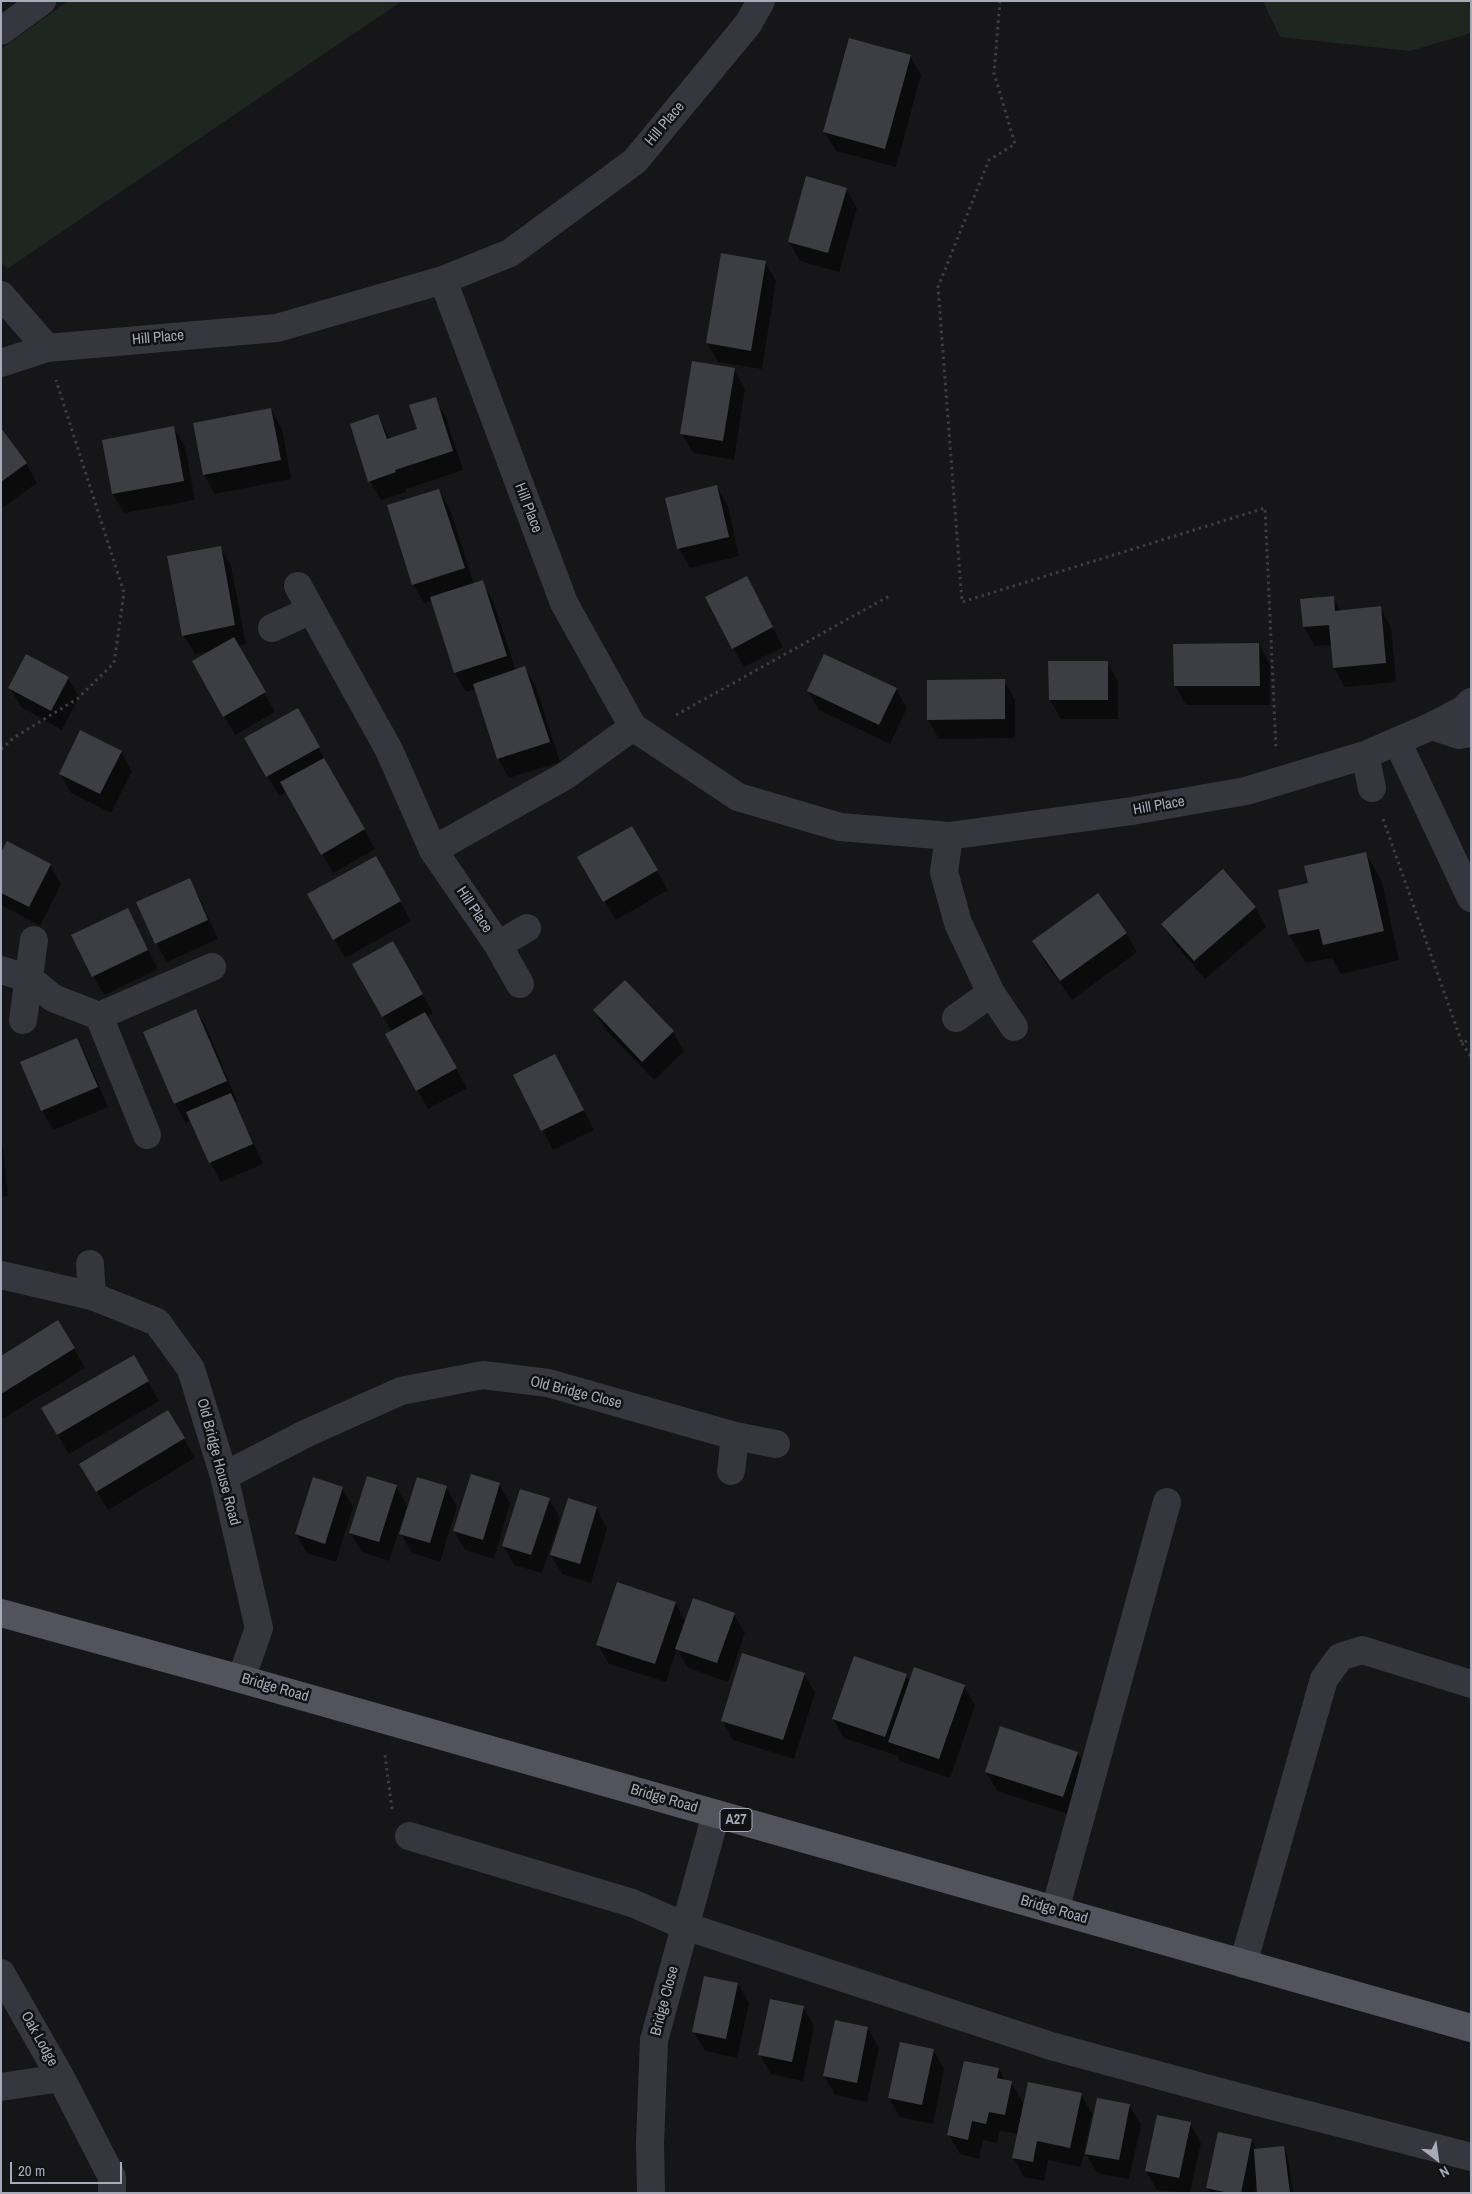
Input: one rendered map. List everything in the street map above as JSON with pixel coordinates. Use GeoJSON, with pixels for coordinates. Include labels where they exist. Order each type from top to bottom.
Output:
{"type":"FeatureCollection","features":[{"type":"Feature","properties":{"kind":"main road","name":"Bridge Road"},"geometry":{"type":"LineString","coordinates":[[1,1613],[241,1679],[1471,2028]]}},
{"type":"Feature","properties":{"kind":"street"},"geometry":{"type":"LineString","coordinates":[[1,30],[42,1]]}},
{"type":"Feature","properties":{"kind":"street","name":"Hill Place"},"geometry":{"type":"LineString","coordinates":[[1,363],[46,348],[277,328],[443,280],[510,253],[635,160],[748,24],[761,1]]}},
{"type":"Feature","properties":{"kind":"street","name":"Hill Place"},"geometry":{"type":"LineString","coordinates":[[443,280],[564,603],[638,730],[738,797],[840,827],[948,836],[1132,811],[1246,791],[1365,755],[1432,726],[1463,710],[1471,702]]}},
{"type":"Feature","properties":{"kind":"street"},"geometry":{"type":"LineString","coordinates":[[1,295],[46,348]]}},
{"type":"Feature","properties":{"kind":"street","name":"Hill Place"},"geometry":{"type":"LineString","coordinates":[[298,586],[389,750],[433,850],[498,945],[520,984]]}},
{"type":"Feature","properties":{"kind":"street"},"geometry":{"type":"LineString","coordinates":[[272,628],[312,610]]}},
{"type":"Feature","properties":{"kind":"street"},"geometry":{"type":"LineString","coordinates":[[1432,726],[1459,735],[1471,733]]}},
{"type":"Feature","properties":{"kind":"street"},"geometry":{"type":"LineString","coordinates":[[433,850],[565,776],[638,730]]}},
{"type":"Feature","properties":{"kind":"street"},"geometry":{"type":"LineString","coordinates":[[1397,741],[1471,898]]}},
{"type":"Feature","properties":{"kind":"street"},"geometry":{"type":"LineString","coordinates":[[1365,755],[1372,788]]}},
{"type":"Feature","properties":{"kind":"street"},"geometry":{"type":"LineString","coordinates":[[948,836],[944,872],[958,923],[991,993],[1014,1027]]}},
{"type":"Feature","properties":{"kind":"street","name":"Hill Place"},"geometry":{"type":"LineString","coordinates":[[498,945],[527,928]]}},
{"type":"Feature","properties":{"kind":"street"},"geometry":{"type":"LineString","coordinates":[[23,1020],[34,940]]}},
{"type":"Feature","properties":{"kind":"street"},"geometry":{"type":"LineString","coordinates":[[1,970],[30,979],[53,998],[99,1016],[212,967]]}},
{"type":"Feature","properties":{"kind":"street"},"geometry":{"type":"LineString","coordinates":[[956,1018],[991,993]]}},
{"type":"Feature","properties":{"kind":"street"},"geometry":{"type":"LineString","coordinates":[[99,1016],[147,1135]]}},
{"type":"Feature","properties":{"kind":"street"},"geometry":{"type":"LineString","coordinates":[[90,1264],[92,1296]]}},
{"type":"Feature","properties":{"kind":"street","name":"Old Bridge House Road"},"geometry":{"type":"LineString","coordinates":[[1,1276],[92,1296],[156,1322],[191,1368],[224,1476],[259,1628],[241,1679]]}},
{"type":"Feature","properties":{"kind":"street","name":"Old Bridge Close"},"geometry":{"type":"LineString","coordinates":[[224,1476],[307,1433],[401,1391],[483,1375],[548,1383],[735,1436],[776,1444]]}},
{"type":"Feature","properties":{"kind":"street"},"geometry":{"type":"LineString","coordinates":[[731,1471],[735,1436]]}},
{"type":"Feature","properties":{"kind":"street"},"geometry":{"type":"LineString","coordinates":[[1055,1910],[1167,1502]]}},
{"type":"Feature","properties":{"kind":"street"},"geometry":{"type":"LineString","coordinates":[[1243,1964],[1324,1679],[1340,1656],[1362,1650],[1471,1684]]}},
{"type":"Feature","properties":{"kind":"street","name":"Bridge Close"},"geometry":{"type":"LineString","coordinates":[[651,2193],[650,2142],[654,2040],[716,1814]]}},
{"type":"Feature","properties":{"kind":"street"},"geometry":{"type":"LineString","coordinates":[[409,1836],[632,1903],[685,1926],[1051,2046],[1247,2090],[1471,2157]]}},
{"type":"Feature","properties":{"kind":"street","name":"Oak Lodge"},"geometry":{"type":"LineString","coordinates":[[1,1973],[61,2078],[112,2177],[112,2193]]}},
{"type":"Feature","properties":{"kind":"street","name":"Oak Lodge"},"geometry":{"type":"LineString","coordinates":[[1,2087],[61,2078]]}},
{"type":"Feature","properties":{"kind":"path"},"geometry":{"type":"LineString","coordinates":[[1000,1],[994,73],[1015,144],[989,160],[938,287],[962,602],[1265,508],[1277,781]]}},
{"type":"Feature","properties":{"kind":"path"},"geometry":{"type":"LineString","coordinates":[[1,749],[15,737],[77,699],[114,663],[124,593],[46,348]]}},
{"type":"Feature","properties":{"kind":"path"},"geometry":{"type":"LineString","coordinates":[[638,730],[892,595]]}},
{"type":"Feature","properties":{"kind":"path"},"geometry":{"type":"LineString","coordinates":[[1372,788],[1462,1043],[1471,1056]]}},
{"type":"Feature","properties":{"kind":"path"},"geometry":{"type":"LineString","coordinates":[[1462,1043],[1471,1039]]}},
{"type":"Feature","properties":{"kind":"path"},"geometry":{"type":"LineString","coordinates":[[381,1719],[393,1817],[409,1836]]}},
{"type":"Feature","properties":{"kind":"shaded area"},"geometry":{"type":"Polygon","coordinates":[[[68,1],[402,1],[7,269],[1,261],[1,49],[68,1]]]}},
{"type":"Feature","properties":{"kind":"shaded area"},"geometry":{"type":"Polygon","coordinates":[[[1263,1],[1471,1],[1471,31],[1468,34],[1410,51],[1280,37],[1263,1]]]}},
{"type":"Feature","properties":{"kind":"building"},"geometry":{"type":"Polygon","coordinates":[[[849,38],[911,55],[885,149],[823,132],[849,38]]]}},
{"type":"Feature","properties":{"kind":"building"},"geometry":{"type":"Polygon","coordinates":[[[806,176],[847,188],[828,253],[788,242],[806,176]]]}},
{"type":"Feature","properties":{"kind":"building"},"geometry":{"type":"Polygon","coordinates":[[[721,253],[766,261],[751,351],[706,343],[721,253]]]}},
{"type":"Feature","properties":{"kind":"building"},"geometry":{"type":"Polygon","coordinates":[[[692,361],[735,368],[723,441],[680,434],[692,361]]]}},
{"type":"Feature","properties":{"kind":"building"},"geometry":{"type":"Polygon","coordinates":[[[436,397],[453,451],[395,470],[396,472],[368,482],[350,424],[378,414],[387,439],[417,429],[409,405],[436,397]]]}},
{"type":"Feature","properties":{"kind":"building"},"geometry":{"type":"Polygon","coordinates":[[[271,408],[281,460],[203,475],[193,423],[271,408]]]}},
{"type":"Feature","properties":{"kind":"building"},"geometry":{"type":"Polygon","coordinates":[[[174,426],[184,481],[112,494],[102,440],[174,426]]]}},
{"type":"Feature","properties":{"kind":"building"},"geometry":{"type":"Polygon","coordinates":[[[1,428],[27,463],[1,482],[1,428]]]}},
{"type":"Feature","properties":{"kind":"building"},"geometry":{"type":"Polygon","coordinates":[[[717,485],[729,537],[677,549],[665,498],[717,485]]]}},
{"type":"Feature","properties":{"kind":"building"},"geometry":{"type":"Polygon","coordinates":[[[439,489],[465,568],[412,585],[387,505],[439,489]]]}},
{"type":"Feature","properties":{"kind":"building"},"geometry":{"type":"Polygon","coordinates":[[[221,546],[235,625],[182,636],[167,556],[221,546]]]}},
{"type":"Feature","properties":{"kind":"building"},"geometry":{"type":"Polygon","coordinates":[[[747,576],[773,627],[732,649],[705,597],[747,576]]]}},
{"type":"Feature","properties":{"kind":"building"},"geometry":{"type":"Polygon","coordinates":[[[483,580],[507,656],[454,673],[430,597],[483,580]]]}},
{"type":"Feature","properties":{"kind":"building"},"geometry":{"type":"Polygon","coordinates":[[[1334,596],[1335,611],[1381,606],[1386,663],[1333,668],[1329,625],[1303,627],[1300,599],[1334,596]]]}},
{"type":"Feature","properties":{"kind":"building"},"geometry":{"type":"Polygon","coordinates":[[[234,637],[266,692],[223,717],[192,661],[234,637]]]}},
{"type":"Feature","properties":{"kind":"building"},"geometry":{"type":"Polygon","coordinates":[[[1259,643],[1260,686],[1174,686],[1173,644],[1259,643]]]}},
{"type":"Feature","properties":{"kind":"building"},"geometry":{"type":"Polygon","coordinates":[[[26,654],[69,677],[51,711],[8,688],[26,654]]]}},
{"type":"Feature","properties":{"kind":"building"},"geometry":{"type":"Polygon","coordinates":[[[824,654],[897,688],[879,725],[807,691],[824,654]]]}},
{"type":"Feature","properties":{"kind":"building"},"geometry":{"type":"Polygon","coordinates":[[[1048,661],[1108,661],[1108,700],[1049,700],[1048,661]]]}},
{"type":"Feature","properties":{"kind":"building"},"geometry":{"type":"Polygon","coordinates":[[[525,666],[550,742],[497,759],[473,684],[525,666]]]}},
{"type":"Feature","properties":{"kind":"building"},"geometry":{"type":"Polygon","coordinates":[[[1005,679],[1005,719],[927,720],[927,680],[1005,679]]]}},
{"type":"Feature","properties":{"kind":"building"},"geometry":{"type":"Polygon","coordinates":[[[298,708],[320,747],[266,777],[244,738],[298,708]]]}},
{"type":"Feature","properties":{"kind":"building"},"geometry":{"type":"Polygon","coordinates":[[[80,730],[122,751],[100,794],[59,774],[80,730]]]}},
{"type":"Feature","properties":{"kind":"building"},"geometry":{"type":"Polygon","coordinates":[[[324,758],[365,829],[321,855],[280,782],[324,758]]]}},
{"type":"Feature","properties":{"kind":"building"},"geometry":{"type":"Polygon","coordinates":[[[632,826],[658,870],[603,902],[577,857],[632,826]]]}},
{"type":"Feature","properties":{"kind":"building"},"geometry":{"type":"Polygon","coordinates":[[[7,841],[51,864],[29,907],[1,893],[1,852],[7,841]]]}},
{"type":"Feature","properties":{"kind":"building"},"geometry":{"type":"Polygon","coordinates":[[[1366,852],[1384,931],[1323,945],[1319,929],[1288,935],[1278,890],[1308,883],[1304,866],[1366,852]]]}},
{"type":"Feature","properties":{"kind":"building"},"geometry":{"type":"Polygon","coordinates":[[[376,856],[401,901],[333,940],[307,894],[376,856]]]}},
{"type":"Feature","properties":{"kind":"building"},"geometry":{"type":"Polygon","coordinates":[[[1223,869],[1256,907],[1194,961],[1161,924],[1223,869]]]}},
{"type":"Feature","properties":{"kind":"building"},"geometry":{"type":"Polygon","coordinates":[[[190,878],[208,920],[155,944],[136,902],[190,878]]]}},
{"type":"Feature","properties":{"kind":"building"},"geometry":{"type":"Polygon","coordinates":[[[1098,893],[1127,933],[1060,981],[1032,941],[1098,893]]]}},
{"type":"Feature","properties":{"kind":"building"},"geometry":{"type":"Polygon","coordinates":[[[128,908],[148,950],[92,977],[71,935],[128,908]]]}},
{"type":"Feature","properties":{"kind":"building"},"geometry":{"type":"Polygon","coordinates":[[[393,941],[423,994],[382,1017],[352,964],[393,941]]]}},
{"type":"Feature","properties":{"kind":"building"},"geometry":{"type":"Polygon","coordinates":[[[625,980],[674,1031],[642,1062],[593,1010],[625,980]]]}},
{"type":"Feature","properties":{"kind":"building"},"geometry":{"type":"Polygon","coordinates":[[[196,1009],[227,1081],[174,1104],[143,1032],[196,1009]]]}},
{"type":"Feature","properties":{"kind":"building"},"geometry":{"type":"Polygon","coordinates":[[[425,1012],[457,1068],[416,1091],[385,1034],[425,1012]]]}},
{"type":"Feature","properties":{"kind":"building"},"geometry":{"type":"Polygon","coordinates":[[[77,1038],[98,1087],[41,1111],[20,1062],[77,1038]]]}},
{"type":"Feature","properties":{"kind":"building"},"geometry":{"type":"Polygon","coordinates":[[[555,1054],[584,1110],[541,1131],[513,1075],[555,1054]]]}},
{"type":"Feature","properties":{"kind":"building"},"geometry":{"type":"Polygon","coordinates":[[[231,1093],[253,1144],[209,1163],[186,1112],[231,1093]]]}},
{"type":"Feature","properties":{"kind":"building"},"geometry":{"type":"Polygon","coordinates":[[[58,1320],[75,1348],[1,1394],[1,1356],[58,1320]]]}},
{"type":"Feature","properties":{"kind":"building"},"geometry":{"type":"Polygon","coordinates":[[[134,1355],[149,1381],[57,1435],[41,1408],[134,1355]]]}},
{"type":"Feature","properties":{"kind":"building"},"geometry":{"type":"Polygon","coordinates":[[[168,1410],[185,1438],[96,1492],[79,1464],[168,1410]]]}},
{"type":"Feature","properties":{"kind":"building"},"geometry":{"type":"Polygon","coordinates":[[[471,1474],[500,1483],[483,1540],[453,1531],[471,1474]]]}},
{"type":"Feature","properties":{"kind":"building"},"geometry":{"type":"Polygon","coordinates":[[[367,1476],[397,1485],[379,1542],[349,1533],[367,1476]]]}},
{"type":"Feature","properties":{"kind":"building"},"geometry":{"type":"Polygon","coordinates":[[[313,1477],[343,1487],[325,1544],[295,1534],[313,1477]]]}},
{"type":"Feature","properties":{"kind":"building"},"geometry":{"type":"Polygon","coordinates":[[[417,1477],[447,1486],[430,1543],[399,1534],[417,1477]]]}},
{"type":"Feature","properties":{"kind":"building"},"geometry":{"type":"Polygon","coordinates":[[[520,1489],[550,1498],[531,1555],[502,1546],[520,1489]]]}},
{"type":"Feature","properties":{"kind":"building"},"geometry":{"type":"Polygon","coordinates":[[[568,1498],[597,1507],[580,1564],[550,1555],[568,1498]]]}},
{"type":"Feature","properties":{"kind":"building"},"geometry":{"type":"Polygon","coordinates":[[[617,1582],[676,1602],[655,1664],[596,1645],[617,1582]]]}},
{"type":"Feature","properties":{"kind":"building"},"geometry":{"type":"Polygon","coordinates":[[[693,1598],[735,1613],[717,1663],[675,1649],[693,1598]]]}},
{"type":"Feature","properties":{"kind":"building"},"geometry":{"type":"Polygon","coordinates":[[[742,1653],[805,1673],[783,1740],[721,1721],[742,1653]]]}},
{"type":"Feature","properties":{"kind":"building"},"geometry":{"type":"Polygon","coordinates":[[[854,1656],[907,1674],[885,1737],[832,1719],[854,1656]]]}},
{"type":"Feature","properties":{"kind":"building"},"geometry":{"type":"Polygon","coordinates":[[[914,1667],[965,1685],[939,1759],[888,1742],[914,1667]]]}},
{"type":"Feature","properties":{"kind":"building"},"geometry":{"type":"Polygon","coordinates":[[[1000,1726],[1078,1752],[1063,1797],[985,1772],[1000,1726]]]}},
{"type":"Feature","properties":{"kind":"building"},"geometry":{"type":"Polygon","coordinates":[[[704,1976],[738,1983],[726,2039],[692,2032],[704,1976]]]}},
{"type":"Feature","properties":{"kind":"building"},"geometry":{"type":"Polygon","coordinates":[[[770,1999],[804,2006],[792,2062],[758,2055],[770,1999]]]}},
{"type":"Feature","properties":{"kind":"building"},"geometry":{"type":"Polygon","coordinates":[[[835,2020],[868,2027],[857,2083],[823,2076],[835,2020]]]}},
{"type":"Feature","properties":{"kind":"building"},"geometry":{"type":"Polygon","coordinates":[[[900,2042],[934,2049],[922,2105],[888,2098],[900,2042]]]}},
{"type":"Feature","properties":{"kind":"building"},"geometry":{"type":"Polygon","coordinates":[[[964,2061],[999,2068],[997,2078],[1012,2081],[1005,2115],[989,2112],[986,2124],[972,2121],[968,2140],[947,2135],[964,2061]]]}},
{"type":"Feature","properties":{"kind":"building"},"geometry":{"type":"Polygon","coordinates":[[[1028,2082],[1082,2093],[1070,2148],[1037,2141],[1033,2162],[1012,2158],[1028,2082]]]}},
{"type":"Feature","properties":{"kind":"building"},"geometry":{"type":"Polygon","coordinates":[[[1097,2098],[1130,2104],[1119,2160],[1085,2154],[1097,2098]]]}},
{"type":"Feature","properties":{"kind":"building"},"geometry":{"type":"Polygon","coordinates":[[[1157,2115],[1191,2122],[1179,2178],[1145,2171],[1157,2115]]]}},
{"type":"Feature","properties":{"kind":"building"},"geometry":{"type":"Polygon","coordinates":[[[1218,2132],[1252,2139],[1241,2193],[1229,2193],[1206,2188],[1218,2132]]]}},
{"type":"Feature","properties":{"kind":"building"},"geometry":{"type":"Polygon","coordinates":[[[1284,2146],[1290,2193],[1257,2193],[1254,2149],[1284,2146]]]}}]}
